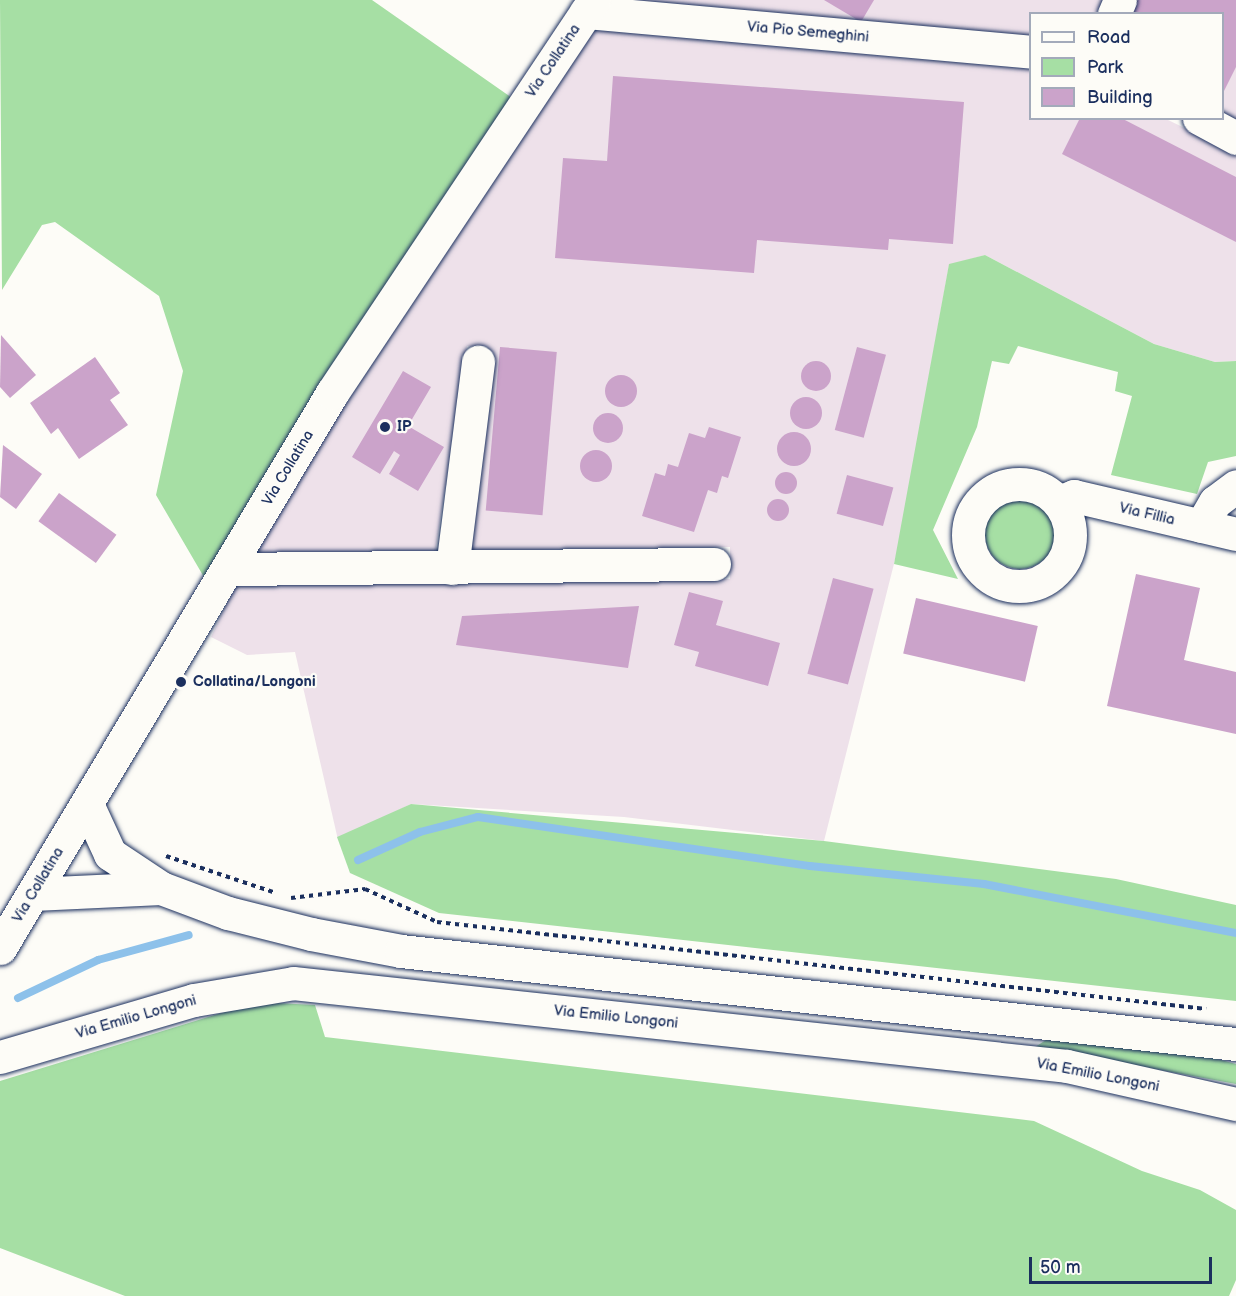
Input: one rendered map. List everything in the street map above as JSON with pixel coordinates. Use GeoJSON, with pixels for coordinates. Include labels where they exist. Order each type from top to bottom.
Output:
{"type":"FeatureCollection","features":[{"type":"Feature","properties":{"kind":"street","name":"Via Pio Semeghini"},"geometry":{"type":"LineString","coordinates":[[590,6],[1029,52]]}},
{"type":"Feature","properties":{"kind":"street","name":"Via Collatina"},"geometry":{"type":"LineString","coordinates":[[0,948],[229,569],[332,393],[590,6]]}},
{"type":"Feature","properties":{"kind":"street"},"geometry":{"type":"LineString","coordinates":[[1205,120],[1234,130]]}},
{"type":"Feature","properties":{"kind":"street"},"geometry":{"type":"LineString","coordinates":[[452,568],[478,362]]}},
{"type":"Feature","properties":{"kind":"street"},"geometry":{"type":"LineString","coordinates":[[1201,526],[1215,502],[1236,486]]}},
{"type":"Feature","properties":{"kind":"street","name":"Via Fillia"},"geometry":{"type":"LineString","coordinates":[[1059,502],[1074,496],[1236,534]]}},
{"type":"Feature","properties":{"kind":"street"},"geometry":{"type":"LineString","coordinates":[[229,569],[714,564]]}},
{"type":"Feature","properties":{"kind":"street"},"geometry":{"type":"LineString","coordinates":[[87,804],[110,854],[161,888],[238,915],[401,951],[1236,1044]]}},
{"type":"Feature","properties":{"kind":"street"},"geometry":{"type":"LineString","coordinates":[[33,894],[161,888]]}},
{"type":"Feature","properties":{"kind":"street","name":"Via Emilio Longoni"},"geometry":{"type":"LineString","coordinates":[[0,1057],[194,1000],[293,982],[1067,1066],[1236,1104]]}},
{"type":"Feature","properties":{"kind":"path"},"geometry":{"type":"LineString","coordinates":[[160,854],[291,898],[352,888],[382,893],[437,922],[1216,1011]]}},
{"type":"Feature","properties":{"kind":"shaded area"},"geometry":{"type":"Polygon","coordinates":[[[615,0],[1236,0],[1236,126],[1224,119],[1224,12],[1029,12],[1029,43],[615,0]]]}},
{"type":"Feature","properties":{"kind":"shaded area"},"geometry":{"type":"Polygon","coordinates":[[[594,29],[1029,68],[1029,120],[1168,120],[1236,153],[1236,361],[1215,362],[1154,344],[985,255],[949,265],[899,544],[824,841],[624,817],[411,804],[338,840],[295,652],[247,655],[211,637],[238,580],[730,579],[730,547],[467,551],[489,350],[467,346],[435,553],[270,557],[255,550],[429,270],[594,29]]]}},
{"type":"Feature","properties":{"kind":"green space"},"geometry":{"type":"Polygon","coordinates":[[[0,0],[372,0],[512,98],[208,584],[156,495],[183,371],[159,296],[55,222],[42,225],[2,290],[0,0]]]}},
{"type":"Feature","properties":{"kind":"green space"},"geometry":{"type":"Polygon","coordinates":[[[985,255],[1154,344],[1215,362],[1236,361],[1236,456],[1208,462],[1197,494],[1111,475],[1132,396],[1115,391],[1118,372],[1018,346],[1009,364],[992,361],[977,427],[933,530],[958,579],[894,564],[949,264],[985,255]]]}},
{"type":"Feature","properties":{"kind":"green space"},"geometry":{"type":"Polygon","coordinates":[[[1027,499],[1040,505],[1049,514],[1053,520],[1055,534],[1053,548],[1045,559],[1034,567],[1013,569],[995,559],[987,548],[985,527],[995,509],[1006,501],[1027,499]]]}},
{"type":"Feature","properties":{"kind":"green space"},"geometry":{"type":"Polygon","coordinates":[[[411,804],[824,841],[1116,879],[1236,905],[1236,1001],[439,913],[350,873],[337,837],[411,804]]]}},
{"type":"Feature","properties":{"kind":"green space"},"geometry":{"type":"Polygon","coordinates":[[[257,1002],[315,1005],[325,1037],[1034,1121],[1142,1171],[1200,1190],[1236,1210],[1236,1280],[1229,1296],[125,1296],[0,1248],[0,1081],[257,1002]]]}},
{"type":"Feature","properties":{"kind":"green space"},"geometry":{"type":"Polygon","coordinates":[[[1046,1040],[1195,1053],[1236,1064],[1236,1084],[1035,1047],[1046,1040]]]}},
{"type":"Feature","properties":{"kind":"building"},"geometry":{"type":"Polygon","coordinates":[[[824,0],[874,0],[861,22],[824,0]]]}},
{"type":"Feature","properties":{"kind":"building"},"geometry":{"type":"Polygon","coordinates":[[[1129,0],[1236,0],[1236,67],[1224,91],[1224,12],[1124,12],[1129,0]]]}},
{"type":"Feature","properties":{"kind":"building"},"geometry":{"type":"Polygon","coordinates":[[[613,76],[964,102],[953,244],[889,239],[888,250],[757,240],[754,273],[555,258],[563,158],[607,161],[613,76]]]}},
{"type":"Feature","properties":{"kind":"building"},"geometry":{"type":"Polygon","coordinates":[[[1079,120],[1125,120],[1236,177],[1236,242],[1062,154],[1079,120]]]}},
{"type":"Feature","properties":{"kind":"building"},"geometry":{"type":"Polygon","coordinates":[[[1,335],[36,375],[10,398],[0,387],[1,335]]]}},
{"type":"Feature","properties":{"kind":"building"},"geometry":{"type":"Polygon","coordinates":[[[500,347],[557,352],[542,515],[486,510],[500,347]]]}},
{"type":"Feature","properties":{"kind":"building"},"geometry":{"type":"Polygon","coordinates":[[[857,347],[886,355],[864,438],[835,430],[857,347]]]}},
{"type":"Feature","properties":{"kind":"building"},"geometry":{"type":"Polygon","coordinates":[[[95,357],[120,393],[110,400],[128,425],[79,459],[58,428],[51,434],[30,403],[95,357]]]}},
{"type":"Feature","properties":{"kind":"building"},"geometry":{"type":"Polygon","coordinates":[[[816,361],[827,365],[831,376],[827,387],[816,391],[805,387],[801,376],[805,365],[816,361]]]}},
{"type":"Feature","properties":{"kind":"building"},"geometry":{"type":"Polygon","coordinates":[[[403,371],[431,387],[408,426],[444,447],[418,491],[389,474],[400,455],[394,451],[380,474],[352,457],[403,371]]]}},
{"type":"Feature","properties":{"kind":"building"},"geometry":{"type":"Polygon","coordinates":[[[621,375],[633,379],[637,391],[633,403],[621,407],[609,403],[605,391],[609,379],[621,375]]]}},
{"type":"Feature","properties":{"kind":"building"},"geometry":{"type":"Polygon","coordinates":[[[806,397],[817,402],[822,413],[817,424],[806,429],[795,424],[790,413],[795,402],[806,397]]]}},
{"type":"Feature","properties":{"kind":"building"},"geometry":{"type":"Polygon","coordinates":[[[608,413],[619,417],[623,428],[619,439],[608,443],[597,439],[593,428],[597,417],[608,413]]]}},
{"type":"Feature","properties":{"kind":"building"},"geometry":{"type":"Polygon","coordinates":[[[709,427],[741,437],[728,478],[722,476],[717,493],[708,490],[694,532],[642,516],[655,473],[665,476],[668,464],[678,467],[689,433],[705,438],[709,427]]]}},
{"type":"Feature","properties":{"kind":"building"},"geometry":{"type":"Polygon","coordinates":[[[794,432],[806,437],[811,449],[806,461],[794,466],[782,461],[777,449],[782,437],[794,432]]]}},
{"type":"Feature","properties":{"kind":"building"},"geometry":{"type":"Polygon","coordinates":[[[3,445],[42,474],[16,509],[0,497],[3,445]]]}},
{"type":"Feature","properties":{"kind":"building"},"geometry":{"type":"Polygon","coordinates":[[[596,450],[607,455],[612,466],[607,477],[596,482],[585,477],[580,466],[585,455],[596,450]]]}},
{"type":"Feature","properties":{"kind":"building"},"geometry":{"type":"Polygon","coordinates":[[[786,472],[794,475],[797,483],[794,491],[786,494],[778,491],[775,483],[778,475],[786,472]]]}},
{"type":"Feature","properties":{"kind":"building"},"geometry":{"type":"Polygon","coordinates":[[[847,475],[893,487],[883,526],[837,514],[847,475]]]}},
{"type":"Feature","properties":{"kind":"building"},"geometry":{"type":"Polygon","coordinates":[[[59,493],[116,535],[96,563],[38,521],[59,493]]]}},
{"type":"Feature","properties":{"kind":"building"},"geometry":{"type":"Polygon","coordinates":[[[778,499],[786,502],[789,510],[786,518],[778,521],[770,518],[767,510],[770,502],[778,499]]]}},
{"type":"Feature","properties":{"kind":"building"},"geometry":{"type":"Polygon","coordinates":[[[1136,574],[1200,588],[1184,660],[1236,672],[1236,734],[1107,706],[1136,574]]]}},
{"type":"Feature","properties":{"kind":"building"},"geometry":{"type":"Polygon","coordinates":[[[833,578],[874,589],[848,684],[807,674],[833,578]]]}},
{"type":"Feature","properties":{"kind":"building"},"geometry":{"type":"Polygon","coordinates":[[[689,592],[723,601],[716,625],[780,643],[768,686],[695,666],[699,652],[674,645],[689,592]]]}},
{"type":"Feature","properties":{"kind":"building"},"geometry":{"type":"Polygon","coordinates":[[[916,598],[1038,626],[1025,682],[903,654],[916,598]]]}},
{"type":"Feature","properties":{"kind":"building"},"geometry":{"type":"Polygon","coordinates":[[[639,606],[628,668],[456,645],[462,616],[639,606]]]}},
{"type":"Feature","properties":{"kind":"waterway"},"geometry":{"type":"LineString","coordinates":[[358,860],[420,832],[478,817],[810,866],[984,884],[1236,933]]}},
{"type":"Feature","properties":{"kind":"waterway"},"geometry":{"type":"LineString","coordinates":[[18,998],[98,960],[189,935]]}},
{"type":"Feature","properties":{"kind":"place","name":"IP"},"geometry":{"type":"Point","coordinates":[385,427]}},
{"type":"Feature","properties":{"kind":"place","name":"Collatina/Longoni"},"geometry":{"type":"Point","coordinates":[181,682]}}]}
